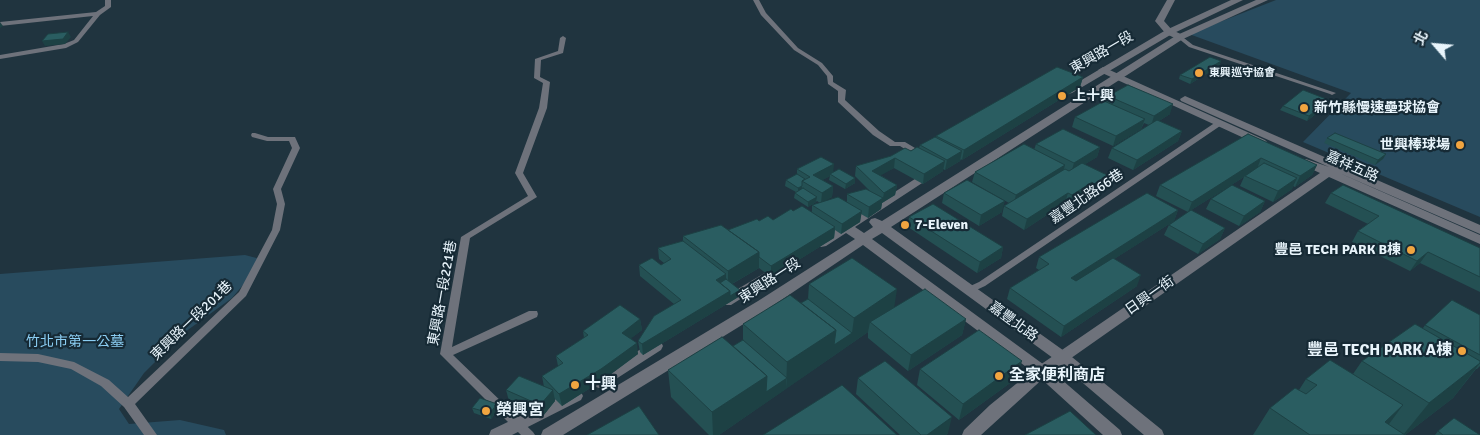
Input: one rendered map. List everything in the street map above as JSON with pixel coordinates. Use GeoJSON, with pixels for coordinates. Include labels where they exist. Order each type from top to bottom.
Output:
{"type":"FeatureCollection","features":[{"type":"Feature","properties":{"kind":"street"},"geometry":{"type":"LineString","coordinates":[[1171,0],[1159,22],[1169,32],[1180,37]]}},
{"type":"Feature","properties":{"kind":"street","name":"東興路一段"},"geometry":{"type":"LineString","coordinates":[[550,435],[764,305],[1114,71],[1169,32],[1219,7],[1239,0]]}},
{"type":"Feature","properties":{"kind":"street","name":"東興路一段"},"geometry":{"type":"LineString","coordinates":[[1057,97],[1235,11],[1264,0]]}},
{"type":"Feature","properties":{"kind":"street","name":"嘉祥五路"},"geometry":{"type":"LineString","coordinates":[[1114,71],[1219,124],[1480,230]]}},
{"type":"Feature","properties":{"kind":"street","name":"嘉祥五路"},"geometry":{"type":"LineString","coordinates":[[1114,71],[1333,169],[1480,240]]}},
{"type":"Feature","properties":{"kind":"street","name":"東興路一段"},"geometry":{"type":"LineString","coordinates":[[813,248],[942,166]]}},
{"type":"Feature","properties":{"kind":"street","name":"日興一街"},"geometry":{"type":"LineString","coordinates":[[970,435],[996,410],[1062,357],[1333,169]]}},
{"type":"Feature","properties":{"kind":"street","name":"嘉豐北路"},"geometry":{"type":"LineString","coordinates":[[865,216],[882,226],[1062,357],[1156,435]]}},
{"type":"Feature","properties":{"kind":"street","name":"嘉豐北路"},"geometry":{"type":"LineString","coordinates":[[847,227],[1042,372],[1114,435]]}},
{"type":"Feature","properties":{"kind":"street","name":"東興路一段"},"geometry":{"type":"LineString","coordinates":[[714,310],[797,258]]}},
{"type":"Feature","properties":{"kind":"street"},"geometry":{"type":"LineString","coordinates":[[497,435],[582,392],[665,340]]}},
{"type":"Feature","properties":{"kind":"lane"},"geometry":{"type":"LineString","coordinates":[[0,57],[66,46],[76,41],[98,14],[108,7],[108,0]]}},
{"type":"Feature","properties":{"kind":"lane"},"geometry":{"type":"LineString","coordinates":[[756,0],[763,14],[796,49],[820,64],[830,76],[830,83],[842,90],[842,100],[876,133],[893,144],[902,144],[926,158]]}},
{"type":"Feature","properties":{"kind":"lane"},"geometry":{"type":"LineString","coordinates":[[0,24],[98,14]]}},
{"type":"Feature","properties":{"kind":"lane"},"geometry":{"type":"LineString","coordinates":[[1180,37],[1191,46],[1223,55],[1332,93]]}},
{"type":"Feature","properties":{"kind":"lane","name":"東興路一段221巷"},"geometry":{"type":"LineString","coordinates":[[530,435],[445,354],[466,237],[533,197],[519,173],[543,108],[547,82],[538,78],[538,59],[561,52],[563,38]]}},
{"type":"Feature","properties":{"kind":"lane","name":"嘉豐北路66巷"},"geometry":{"type":"LineString","coordinates":[[969,290],[982,284],[1219,124]]}},
{"type":"Feature","properties":{"kind":"lane","name":"東興路一段201巷"},"geometry":{"type":"LineString","coordinates":[[128,404],[244,294],[276,230],[281,204],[276,189],[296,148],[292,139],[267,139],[255,135]]}},
{"type":"Feature","properties":{"kind":"lane"},"geometry":{"type":"LineString","coordinates":[[445,354],[534,314]]}},
{"type":"Feature","properties":{"kind":"lane"},"geometry":{"type":"LineString","coordinates":[[0,357],[38,358],[74,366],[105,383],[128,404],[151,435]]}},
{"type":"Feature","properties":{"kind":"green space"},"geometry":{"type":"Polygon","coordinates":[[[1276,0],[1480,0],[1480,217],[1303,142],[1351,93],[1189,34],[1276,0]]]}},
{"type":"Feature","properties":{"kind":"green space","name":"竹北市第一公墓"},"geometry":{"type":"Polygon","coordinates":[[[245,255],[264,260],[232,298],[185,332],[144,373],[119,409],[129,424],[180,420],[224,430],[226,435],[0,435],[0,274],[245,255]]]}},
{"type":"Feature","properties":{"kind":"building"},"geometry":{"type":"Polygon","coordinates":[[[68,32],[63,39],[42,41],[48,34],[68,32]]]}},
{"type":"Feature","properties":{"kind":"building"},"geometry":{"type":"Polygon","coordinates":[[[1210,57],[1221,61],[1192,79],[1180,75],[1210,57]]]}},
{"type":"Feature","properties":{"kind":"building"},"geometry":{"type":"Polygon","coordinates":[[[1057,67],[1083,77],[964,150],[936,136],[1057,67]]]}},
{"type":"Feature","properties":{"kind":"building"},"geometry":{"type":"Polygon","coordinates":[[[1128,85],[1173,104],[1154,116],[1108,96],[1128,85]]]}},
{"type":"Feature","properties":{"kind":"building","name":"新竹縣慢速壘球協會"},"geometry":{"type":"Polygon","coordinates":[[[1303,90],[1329,100],[1309,116],[1283,106],[1303,90]]]}},
{"type":"Feature","properties":{"kind":"building"},"geometry":{"type":"Polygon","coordinates":[[[1104,101],[1145,119],[1116,136],[1075,117],[1104,101]]]}},
{"type":"Feature","properties":{"kind":"building"},"geometry":{"type":"Polygon","coordinates":[[[1157,120],[1182,131],[1137,160],[1112,148],[1157,120]]]}},
{"type":"Feature","properties":{"kind":"building"},"geometry":{"type":"Polygon","coordinates":[[[1063,129],[1100,147],[1074,163],[1036,144],[1063,129]]]}},
{"type":"Feature","properties":{"kind":"building"},"geometry":{"type":"Polygon","coordinates":[[[1335,133],[1386,154],[1378,160],[1327,138],[1335,133]]]}},
{"type":"Feature","properties":{"kind":"building"},"geometry":{"type":"Polygon","coordinates":[[[1248,134],[1317,165],[1300,176],[1261,158],[1192,202],[1160,185],[1248,134]]]}},
{"type":"Feature","properties":{"kind":"building"},"geometry":{"type":"Polygon","coordinates":[[[935,137],[962,151],[947,160],[920,145],[935,137]]]}},
{"type":"Feature","properties":{"kind":"building"},"geometry":{"type":"Polygon","coordinates":[[[1024,144],[1065,165],[1016,195],[975,172],[1024,144]]]}},
{"type":"Feature","properties":{"kind":"building"},"geometry":{"type":"Polygon","coordinates":[[[917,147],[945,161],[924,174],[895,158],[872,171],[897,185],[884,193],[856,166],[891,156],[905,148],[911,151],[917,147]]]}},
{"type":"Feature","properties":{"kind":"building"},"geometry":{"type":"Polygon","coordinates":[[[821,157],[834,164],[813,175],[833,186],[822,193],[802,181],[810,177],[797,169],[821,157]]]}},
{"type":"Feature","properties":{"kind":"building"},"geometry":{"type":"Polygon","coordinates":[[[1082,163],[1107,175],[1072,195],[1068,193],[1027,219],[1004,206],[1065,169],[1069,171],[1082,163]]]}},
{"type":"Feature","properties":{"kind":"building"},"geometry":{"type":"Polygon","coordinates":[[[1264,163],[1297,178],[1278,191],[1245,176],[1264,163]]]}},
{"type":"Feature","properties":{"kind":"building"},"geometry":{"type":"Polygon","coordinates":[[[839,169],[855,178],[846,184],[830,174],[839,169]]]}},
{"type":"Feature","properties":{"kind":"building"},"geometry":{"type":"Polygon","coordinates":[[[797,174],[805,179],[802,181],[802,186],[798,188],[786,180],[797,174]]]}},
{"type":"Feature","properties":{"kind":"building"},"geometry":{"type":"Polygon","coordinates":[[[967,180],[1005,201],[981,215],[944,193],[967,180]]]}},
{"type":"Feature","properties":{"kind":"building"},"geometry":{"type":"Polygon","coordinates":[[[1232,185],[1265,201],[1244,216],[1211,199],[1232,185]]]}},
{"type":"Feature","properties":{"kind":"building"},"geometry":{"type":"Polygon","coordinates":[[[1343,185],[1480,248],[1480,277],[1428,252],[1417,261],[1358,231],[1379,216],[1331,193],[1343,185]]]}},
{"type":"Feature","properties":{"kind":"building"},"geometry":{"type":"Polygon","coordinates":[[[803,188],[817,197],[808,202],[795,193],[803,188]]]}},
{"type":"Feature","properties":{"kind":"building"},"geometry":{"type":"Polygon","coordinates":[[[866,189],[883,198],[869,207],[847,194],[866,189]]]}},
{"type":"Feature","properties":{"kind":"building"},"geometry":{"type":"Polygon","coordinates":[[[1147,193],[1178,210],[1071,278],[1076,281],[1113,258],[1141,275],[1064,326],[1010,288],[1049,264],[1039,257],[1147,193]]]}},
{"type":"Feature","properties":{"kind":"building"},"geometry":{"type":"Polygon","coordinates":[[[838,197],[862,211],[842,224],[812,205],[838,197]]]}},
{"type":"Feature","properties":{"kind":"building"},"geometry":{"type":"Polygon","coordinates":[[[933,204],[1003,247],[980,262],[909,217],[933,204]]]}},
{"type":"Feature","properties":{"kind":"building"},"geometry":{"type":"Polygon","coordinates":[[[802,206],[835,227],[771,266],[759,257],[759,252],[728,230],[757,219],[759,221],[768,216],[773,220],[791,209],[793,211],[802,206]]]}},
{"type":"Feature","properties":{"kind":"building"},"geometry":{"type":"Polygon","coordinates":[[[1191,210],[1225,228],[1203,244],[1169,225],[1191,210]]]}},
{"type":"Feature","properties":{"kind":"building"},"geometry":{"type":"Polygon","coordinates":[[[721,225],[759,252],[728,271],[683,236],[721,225]]]}},
{"type":"Feature","properties":{"kind":"building"},"geometry":{"type":"Polygon","coordinates":[[[683,241],[726,274],[716,280],[730,291],[642,344],[638,341],[654,316],[681,300],[639,265],[652,258],[661,265],[671,259],[658,248],[683,241]]]}},
{"type":"Feature","properties":{"kind":"building"},"geometry":{"type":"Polygon","coordinates":[[[852,258],[897,289],[854,318],[809,284],[852,258]]]}},
{"type":"Feature","properties":{"kind":"building"},"geometry":{"type":"Polygon","coordinates":[[[726,279],[740,290],[730,296],[730,291],[720,283],[726,279]]]}},
{"type":"Feature","properties":{"kind":"building"},"geometry":{"type":"Polygon","coordinates":[[[925,289],[966,319],[911,355],[870,322],[925,289]]]}},
{"type":"Feature","properties":{"kind":"building"},"geometry":{"type":"Polygon","coordinates":[[[790,295],[836,330],[787,362],[743,324],[790,295]]]}},
{"type":"Feature","properties":{"kind":"building"},"geometry":{"type":"Polygon","coordinates":[[[808,299],[852,333],[834,345],[836,330],[801,303],[808,299]]]}},
{"type":"Feature","properties":{"kind":"building"},"geometry":{"type":"Polygon","coordinates":[[[1452,300],[1480,315],[1480,355],[1425,325],[1452,300]]]}},
{"type":"Feature","properties":{"kind":"building"},"geometry":{"type":"Polygon","coordinates":[[[620,305],[640,319],[622,333],[637,343],[601,369],[559,394],[542,376],[563,363],[556,356],[588,335],[583,331],[620,305]]]}},
{"type":"Feature","properties":{"kind":"building"},"geometry":{"type":"Polygon","coordinates":[[[1415,324],[1480,361],[1480,363],[1429,403],[1362,361],[1415,324]]]}},
{"type":"Feature","properties":{"kind":"building"},"geometry":{"type":"Polygon","coordinates":[[[979,330],[1022,361],[963,404],[920,369],[979,330]]]}},
{"type":"Feature","properties":{"kind":"building"},"geometry":{"type":"Polygon","coordinates":[[[722,337],[767,376],[712,412],[668,370],[722,337]]]}},
{"type":"Feature","properties":{"kind":"building"},"geometry":{"type":"Polygon","coordinates":[[[743,340],[787,378],[766,392],[767,376],[733,346],[743,340]]]}},
{"type":"Feature","properties":{"kind":"building"},"geometry":{"type":"Polygon","coordinates":[[[1330,360],[1403,405],[1385,422],[1405,435],[1310,435],[1270,408],[1295,388],[1306,394],[1317,385],[1306,379],[1330,360]]]}},
{"type":"Feature","properties":{"kind":"building"},"geometry":{"type":"Polygon","coordinates":[[[885,361],[952,417],[927,435],[921,435],[858,378],[885,361]]]}},
{"type":"Feature","properties":{"kind":"building"},"geometry":{"type":"Polygon","coordinates":[[[519,376],[553,390],[540,405],[506,390],[519,376]]]}},
{"type":"Feature","properties":{"kind":"building"},"geometry":{"type":"Polygon","coordinates":[[[842,385],[897,435],[763,435],[842,385]]]}},
{"type":"Feature","properties":{"kind":"building"},"geometry":{"type":"Polygon","coordinates":[[[480,398],[497,404],[490,413],[472,408],[480,398]]]}},
{"type":"Feature","properties":{"kind":"building"},"geometry":{"type":"Polygon","coordinates":[[[639,406],[659,435],[587,435],[639,406]]]}},
{"type":"Feature","properties":{"kind":"building"},"geometry":{"type":"Polygon","coordinates":[[[1070,411],[1096,435],[1025,435],[1070,411]]]}},
{"type":"Feature","properties":{"kind":"building"},"geometry":{"type":"Polygon","coordinates":[[[1454,418],[1480,435],[1443,435],[1438,431],[1454,418]]]}},
{"type":"Feature","properties":{"kind":"place","name":"東興巡守協會"},"geometry":{"type":"Point","coordinates":[1199,73]}},
{"type":"Feature","properties":{"kind":"place","name":"上十興"},"geometry":{"type":"Point","coordinates":[1062,96]}},
{"type":"Feature","properties":{"kind":"place","name":"新竹縣慢速壘球協會"},"geometry":{"type":"Point","coordinates":[1304,108]}},
{"type":"Feature","properties":{"kind":"place","name":"世興棒球場"},"geometry":{"type":"Point","coordinates":[1460,145]}},
{"type":"Feature","properties":{"kind":"place","name":"7-Eleven"},"geometry":{"type":"Point","coordinates":[905,225]}},
{"type":"Feature","properties":{"kind":"place","name":"豐邑 TECH PARK B棟"},"geometry":{"type":"Point","coordinates":[1411,250]}},
{"type":"Feature","properties":{"kind":"place","name":"豐邑 TECH PARK A棟"},"geometry":{"type":"Point","coordinates":[1462,351]}},
{"type":"Feature","properties":{"kind":"place","name":"全家便利商店"},"geometry":{"type":"Point","coordinates":[999,376]}},
{"type":"Feature","properties":{"kind":"place","name":"十興"},"geometry":{"type":"Point","coordinates":[575,385]}},
{"type":"Feature","properties":{"kind":"place","name":"榮興宮"},"geometry":{"type":"Point","coordinates":[486,411]}}]}
